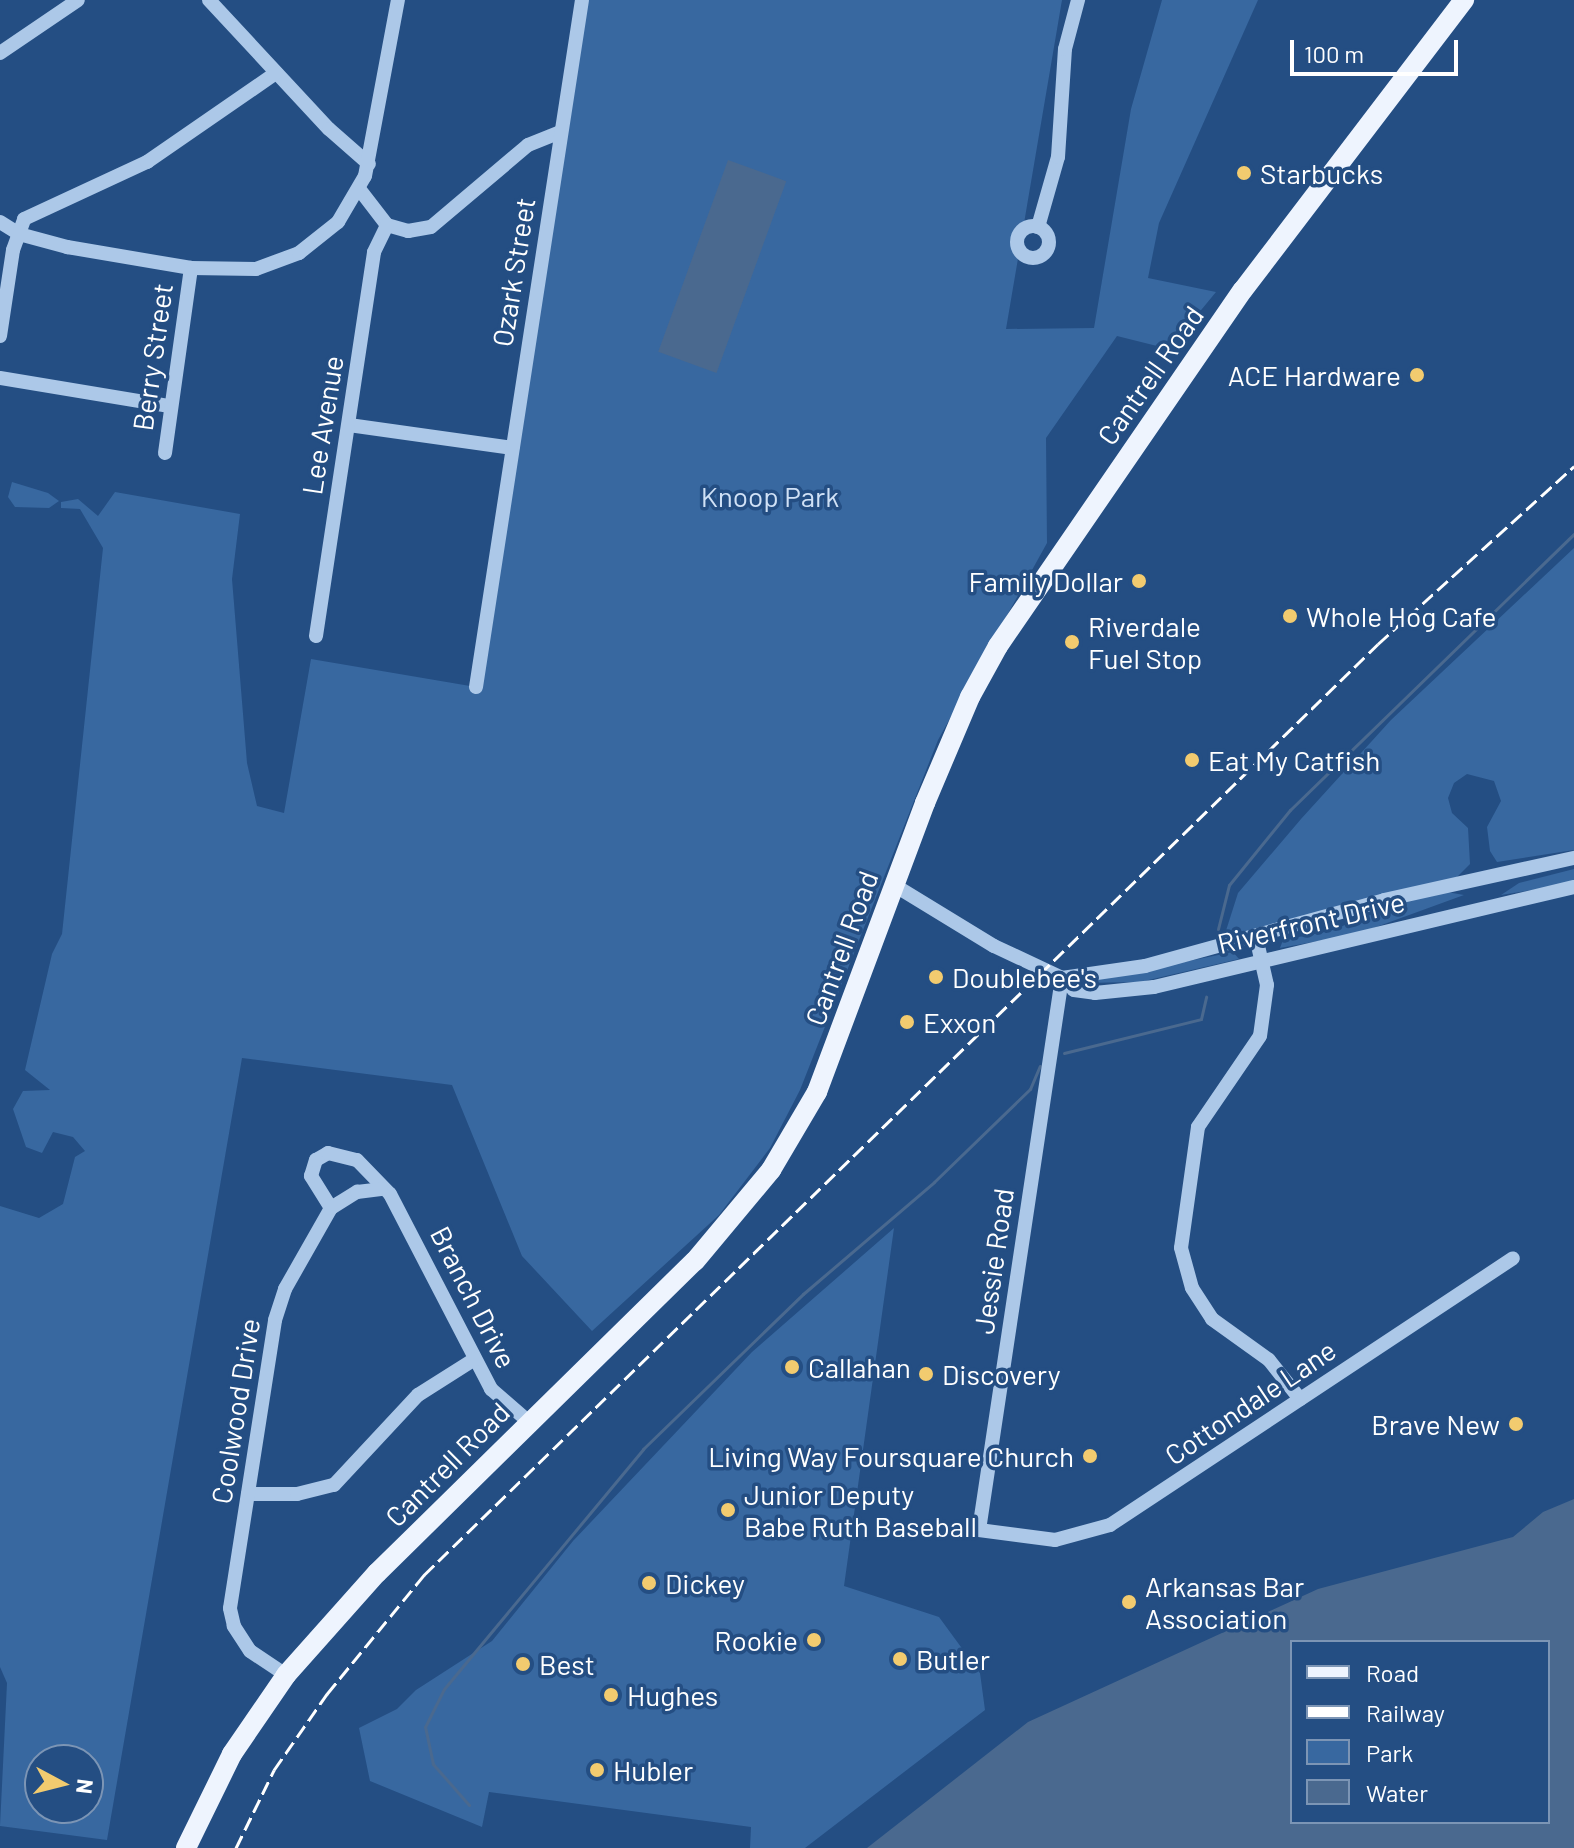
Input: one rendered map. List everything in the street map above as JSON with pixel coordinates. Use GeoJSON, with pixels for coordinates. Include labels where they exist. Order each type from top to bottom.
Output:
{"type":"FeatureCollection","features":[{"type":"Feature","properties":{"kind":"main road","name":"Cantrell Road"},"geometry":{"type":"LineString","coordinates":[[186,1848],[232,1754],[286,1675],[377,1573],[728,1226],[797,1131],[833,1052],[894,885],[970,697],[1035,588],[1243,290],[1464,0]]}},
{"type":"Feature","properties":{"kind":"street"},"geometry":{"type":"LineString","coordinates":[[0,53],[78,0]]}},
{"type":"Feature","properties":{"kind":"street"},"geometry":{"type":"LineString","coordinates":[[209,0],[276,73],[369,164]]}},
{"type":"Feature","properties":{"kind":"street"},"geometry":{"type":"LineString","coordinates":[[0,222],[19,234],[191,268],[244,271],[287,259],[330,231],[360,190],[369,164],[398,0]]}},
{"type":"Feature","properties":{"kind":"street","name":"Ozark Street"},"geometry":{"type":"LineString","coordinates":[[476,687],[582,0]]}},
{"type":"Feature","properties":{"kind":"street"},"geometry":{"type":"LineString","coordinates":[[1038,227],[1058,157],[1064,61],[1078,0]]}},
{"type":"Feature","properties":{"kind":"street"},"geometry":{"type":"LineString","coordinates":[[0,336],[21,221],[34,212],[147,162],[276,73]]}},
{"type":"Feature","properties":{"kind":"street"},"geometry":{"type":"LineString","coordinates":[[360,190],[387,225],[408,231],[438,224],[528,145],[561,132]]}},
{"type":"Feature","properties":{"kind":"street","name":"Lee Avenue"},"geometry":{"type":"LineString","coordinates":[[316,636],[374,252],[379,233],[387,225]]}},
{"type":"Feature","properties":{"kind":"street","name":"Berry Street"},"geometry":{"type":"LineString","coordinates":[[165,453],[191,268]]}},
{"type":"Feature","properties":{"kind":"street"},"geometry":{"type":"LineString","coordinates":[[0,378],[170,406]]}},
{"type":"Feature","properties":{"kind":"street"},"geometry":{"type":"LineString","coordinates":[[349,425],[512,448]]}},
{"type":"Feature","properties":{"kind":"street","name":"Riverfront Drive"},"geometry":{"type":"LineString","coordinates":[[1062,978],[1137,968],[1384,900],[1574,858]]}},
{"type":"Feature","properties":{"kind":"street","name":"Riverfront Drive"},"geometry":{"type":"LineString","coordinates":[[894,885],[994,946],[1062,978],[1074,990],[1121,992],[1574,887]]}},
{"type":"Feature","properties":{"kind":"street"},"geometry":{"type":"LineString","coordinates":[[1256,937],[1267,985],[1260,1036],[1198,1127],[1181,1248],[1192,1288],[1212,1319],[1269,1360],[1300,1399]]}},
{"type":"Feature","properties":{"kind":"street","name":"Jessie Road"},"geometry":{"type":"LineString","coordinates":[[1000,1533],[979,1530],[1062,978]]}},
{"type":"Feature","properties":{"kind":"street","name":"Branch Drive"},"geometry":{"type":"LineString","coordinates":[[331,1208],[311,1176],[312,1166],[323,1154],[357,1160],[398,1206],[496,1396],[529,1422]]}},
{"type":"Feature","properties":{"kind":"street"},"geometry":{"type":"LineString","coordinates":[[331,1208],[357,1192],[381,1189]]}},
{"type":"Feature","properties":{"kind":"street","name":"Coolwood Drive"},"geometry":{"type":"LineString","coordinates":[[286,1675],[250,1651],[231,1614],[278,1310],[331,1208]]}},
{"type":"Feature","properties":{"kind":"street","name":"Cottondale Lane"},"geometry":{"type":"LineString","coordinates":[[1000,1533],[1055,1540],[1110,1525],[1513,1258]]}},
{"type":"Feature","properties":{"kind":"street"},"geometry":{"type":"LineString","coordinates":[[248,1494],[297,1494],[334,1485],[418,1395],[475,1359]]}},
{"type":"Feature","properties":{"kind":"green space","name":"Knoop Park"},"geometry":{"type":"Polygon","coordinates":[[[577,0],[1062,0],[1006,329],[1094,328],[1131,109],[1162,0],[1258,0],[1159,223],[1148,278],[1216,292],[1169,349],[1117,336],[1046,438],[1047,543],[938,740],[800,1090],[770,1148],[719,1215],[592,1331],[522,1256],[452,1085],[242,1058],[107,1840],[0,1826],[7,1683],[0,1667],[0,1206],[39,1218],[63,1204],[75,1157],[85,1151],[73,1137],[53,1132],[42,1153],[26,1147],[13,1109],[23,1091],[50,1090],[25,1070],[52,954],[62,934],[103,548],[80,509],[61,508],[61,502],[78,499],[98,516],[115,492],[240,514],[232,579],[247,763],[257,806],[284,813],[311,659],[476,687],[577,0]]]}},
{"type":"Feature","properties":{"kind":"green space"},"geometry":{"type":"Polygon","coordinates":[[[12,482],[48,493],[59,501],[49,508],[15,507],[8,497],[12,482]]]}},
{"type":"Feature","properties":{"kind":"green space"},"geometry":{"type":"Polygon","coordinates":[[[1574,548],[1574,850],[1497,862],[1490,851],[1487,827],[1501,801],[1494,781],[1467,774],[1454,783],[1448,798],[1452,813],[1468,828],[1470,864],[1456,878],[1223,940],[1238,893],[1301,819],[1391,720],[1574,548]]]}},
{"type":"Feature","properties":{"kind":"green space"},"geometry":{"type":"Polygon","coordinates":[[[1574,869],[1574,883],[1501,895],[1519,883],[1574,869]]]}},
{"type":"Feature","properties":{"kind":"green space"},"geometry":{"type":"Polygon","coordinates":[[[1447,892],[1464,895],[1357,934],[1280,948],[1283,940],[1330,931],[1405,901],[1447,892]]]}},
{"type":"Feature","properties":{"kind":"green space"},"geometry":{"type":"Polygon","coordinates":[[[1233,952],[1239,959],[1140,982],[1080,983],[1233,952]]]}},
{"type":"Feature","properties":{"kind":"green space","name":"Junior Deputy Babe Ruth Baseball"},"geometry":{"type":"Polygon","coordinates":[[[894,1228],[844,1586],[939,1617],[980,1673],[985,1710],[805,1848],[750,1848],[751,1827],[489,1792],[482,1827],[370,1781],[359,1728],[397,1709],[416,1690],[492,1641],[573,1541],[752,1352],[894,1228]]]}},
{"type":"Feature","properties":{"kind":"water"},"geometry":{"type":"Polygon","coordinates":[[[728,160],[786,181],[716,373],[658,352],[728,160]]]}},
{"type":"Feature","properties":{"kind":"water"},"geometry":{"type":"Polygon","coordinates":[[[1574,1499],[1574,1848],[867,1848],[1028,1722],[1318,1589],[1513,1537],[1543,1512],[1574,1499]]]}},
{"type":"Feature","properties":{"kind":"waterway"},"geometry":{"type":"LineString","coordinates":[[1218,929],[1229,885],[1290,810],[1574,534]]}},
{"type":"Feature","properties":{"kind":"waterway"},"geometry":{"type":"LineString","coordinates":[[1064,1053],[1201,1019],[1206,997]]}},
{"type":"Feature","properties":{"kind":"waterway"},"geometry":{"type":"LineString","coordinates":[[469,1805],[433,1764],[425,1727],[444,1689],[643,1449],[803,1294],[934,1182],[1030,1089],[1040,1066]]}},
{"type":"Feature","properties":{"kind":"railway"},"geometry":{"type":"LineString","coordinates":[[236,1848],[274,1770],[327,1694],[424,1575],[1378,644],[1574,466]]}},
{"type":"Feature","properties":{"kind":"place","name":"Starbucks"},"geometry":{"type":"Point","coordinates":[1244,173]}},
{"type":"Feature","properties":{"kind":"place","name":"ACE Hardware"},"geometry":{"type":"Point","coordinates":[1417,375]}},
{"type":"Feature","properties":{"kind":"place","name":"Family Dollar"},"geometry":{"type":"Point","coordinates":[1139,581]}},
{"type":"Feature","properties":{"kind":"place","name":"Whole Hog Cafe"},"geometry":{"type":"Point","coordinates":[1290,616]}},
{"type":"Feature","properties":{"kind":"place","name":"Riverdale Fuel Stop"},"geometry":{"type":"Point","coordinates":[1072,642]}},
{"type":"Feature","properties":{"kind":"place","name":"Eat My Catfish"},"geometry":{"type":"Point","coordinates":[1192,760]}},
{"type":"Feature","properties":{"kind":"place","name":"Doublebee's"},"geometry":{"type":"Point","coordinates":[936,977]}},
{"type":"Feature","properties":{"kind":"place","name":"Exxon"},"geometry":{"type":"Point","coordinates":[907,1022]}},
{"type":"Feature","properties":{"kind":"place","name":"Callahan"},"geometry":{"type":"Point","coordinates":[792,1367]}},
{"type":"Feature","properties":{"kind":"place","name":"Discovery"},"geometry":{"type":"Point","coordinates":[926,1374]}},
{"type":"Feature","properties":{"kind":"place","name":"Brave New"},"geometry":{"type":"Point","coordinates":[1516,1424]}},
{"type":"Feature","properties":{"kind":"place","name":"Living Way Foursquare Church"},"geometry":{"type":"Point","coordinates":[1090,1456]}},
{"type":"Feature","properties":{"kind":"place","name":"Junior Deputy Babe Ruth Baseball"},"geometry":{"type":"Point","coordinates":[728,1510]}},
{"type":"Feature","properties":{"kind":"place","name":"Dickey"},"geometry":{"type":"Point","coordinates":[649,1583]}},
{"type":"Feature","properties":{"kind":"place","name":"Arkansas Bar Association"},"geometry":{"type":"Point","coordinates":[1129,1602]}},
{"type":"Feature","properties":{"kind":"place","name":"Rookie"},"geometry":{"type":"Point","coordinates":[814,1640]}},
{"type":"Feature","properties":{"kind":"place","name":"Butler"},"geometry":{"type":"Point","coordinates":[900,1659]}},
{"type":"Feature","properties":{"kind":"place","name":"Best"},"geometry":{"type":"Point","coordinates":[523,1664]}},
{"type":"Feature","properties":{"kind":"place","name":"Hughes"},"geometry":{"type":"Point","coordinates":[611,1695]}},
{"type":"Feature","properties":{"kind":"place","name":"Hubler"},"geometry":{"type":"Point","coordinates":[597,1770]}}]}
